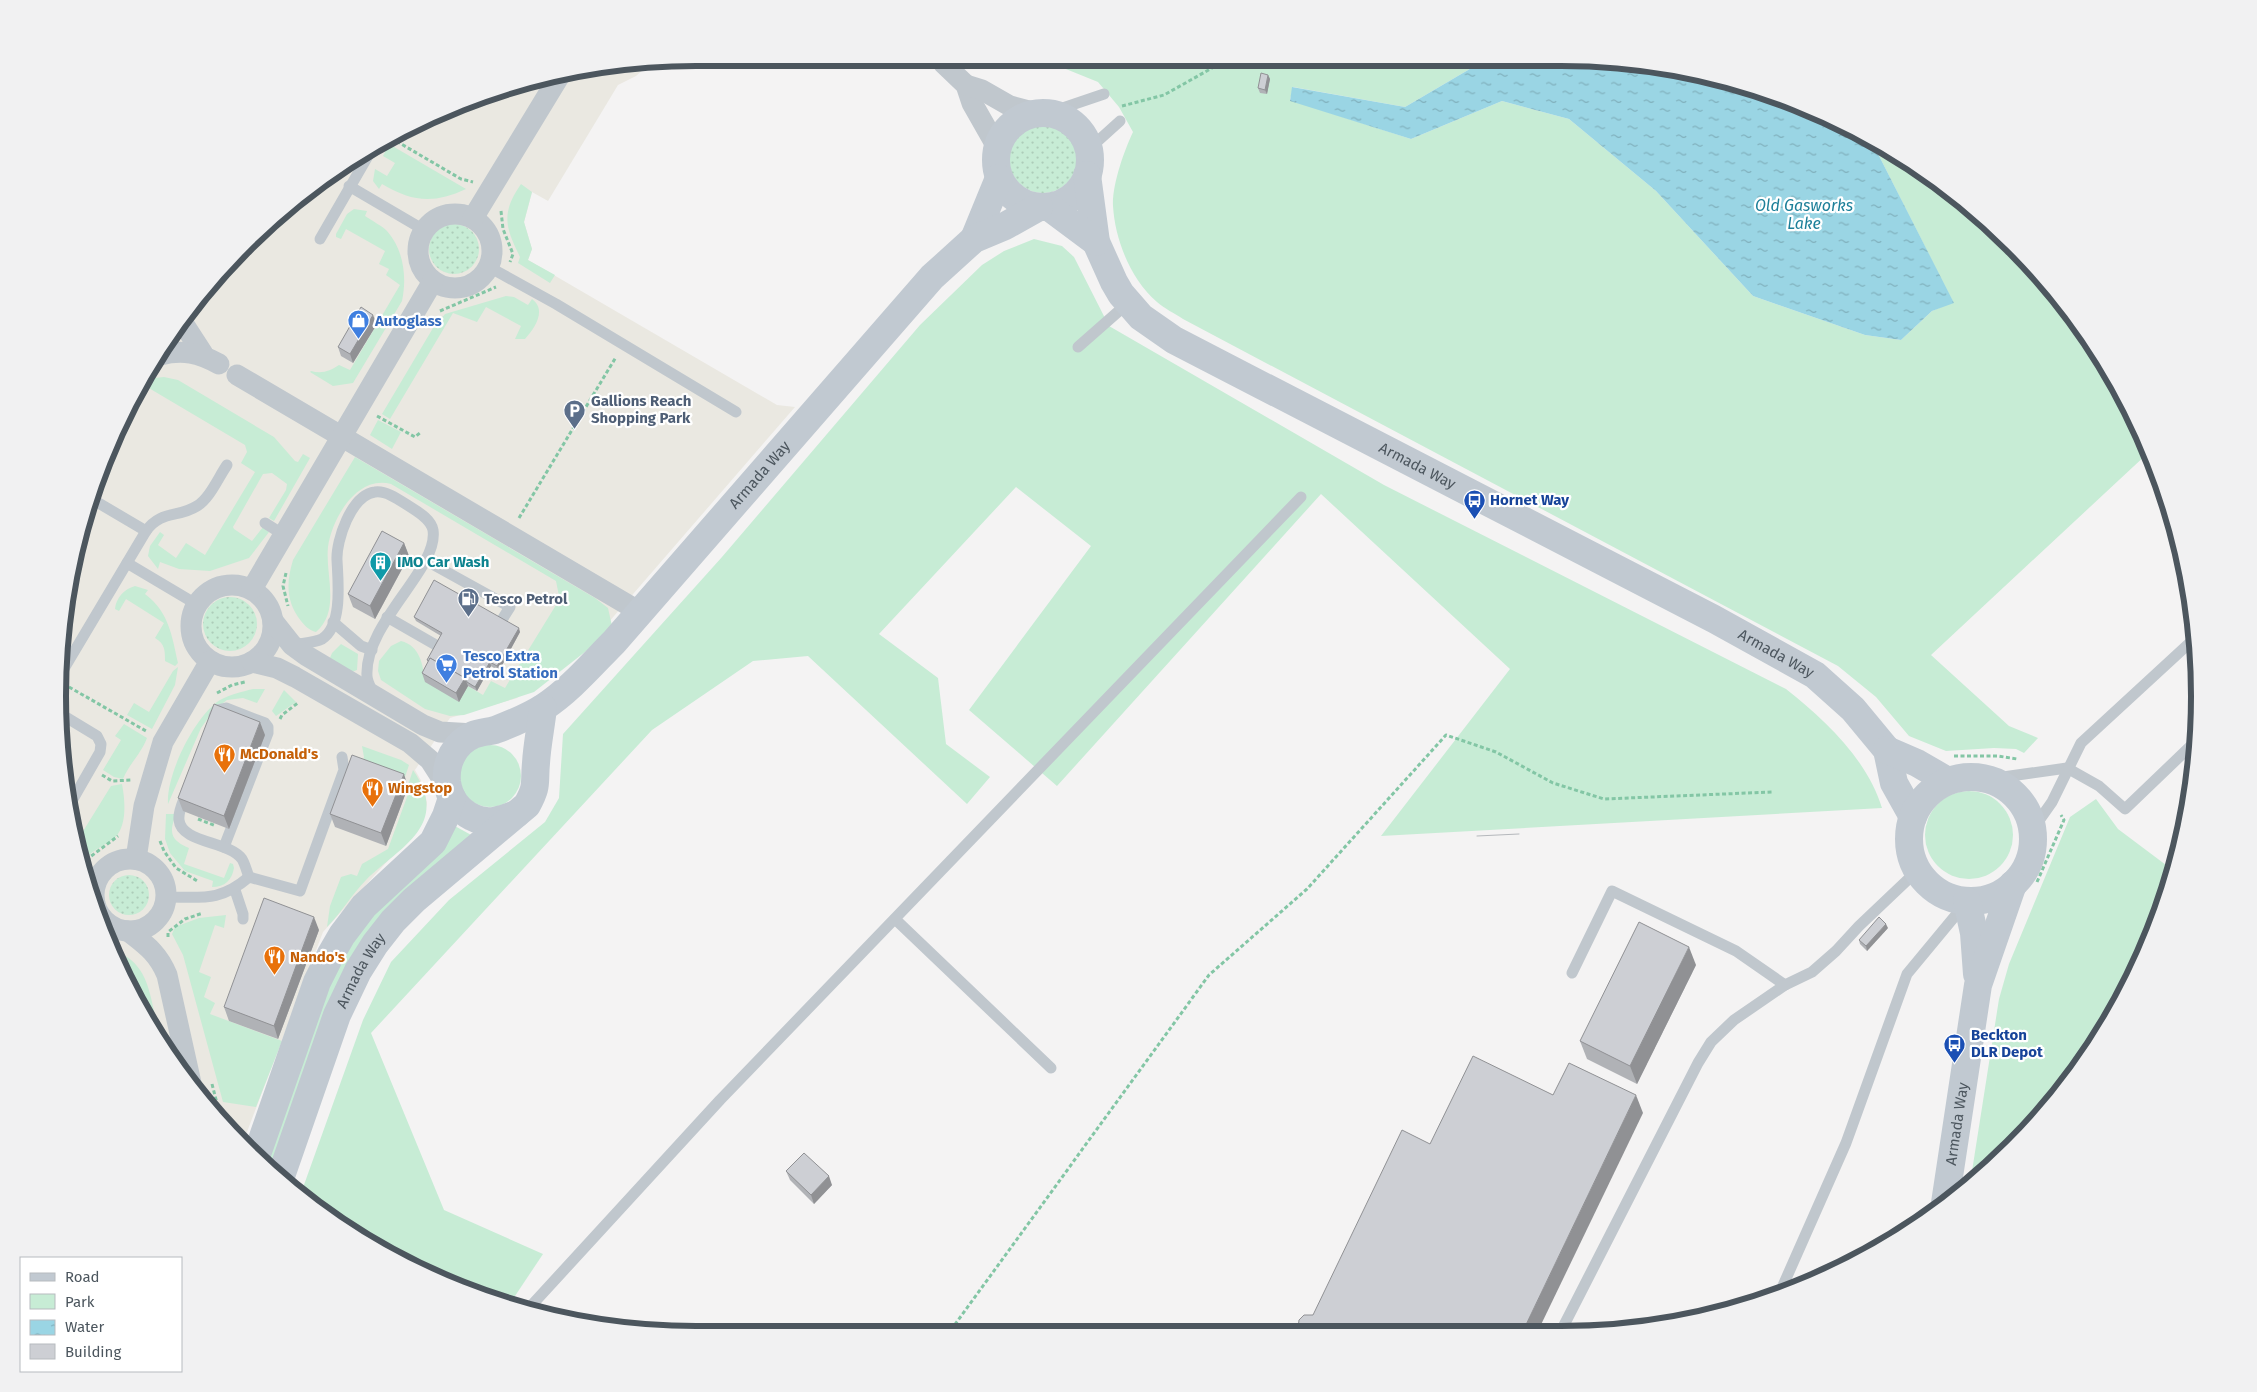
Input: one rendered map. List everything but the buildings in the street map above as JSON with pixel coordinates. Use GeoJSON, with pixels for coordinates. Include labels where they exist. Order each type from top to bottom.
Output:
{"type":"FeatureCollection","features":[{"type":"Feature","properties":{"kind":"street"},"geometry":{"type":"LineString","coordinates":[[946,66],[966,85],[982,90],[1010,106],[1042,113]]}},
{"type":"Feature","properties":{"kind":"street"},"geometry":{"type":"LineString","coordinates":[[473,218],[556,82]]}},
{"type":"Feature","properties":{"kind":"street"},"geometry":{"type":"LineString","coordinates":[[966,85],[972,103],[997,146]]}},
{"type":"Feature","properties":{"kind":"street"},"geometry":{"type":"LineString","coordinates":[[997,146],[1005,130],[1019,119],[1042,113]]}},
{"type":"Feature","properties":{"kind":"street","name":"Armada Way"},"geometry":{"type":"LineString","coordinates":[[1042,113],[1059,115],[1078,128],[1088,162],[1096,242],[1114,282],[1128,303],[1142,317],[1174,340],[1714,619],[1815,675],[1847,702],[1887,750],[1917,763],[1951,769],[1968,776],[1989,779],[2010,790],[2025,807],[2033,829],[2033,844],[2030,859],[2023,873],[2013,884],[1992,897],[1967,901],[1952,898],[1939,892],[1927,882],[1918,870],[1911,854],[1909,835],[1913,817],[1926,796],[1951,769]]}},
{"type":"Feature","properties":{"kind":"street","name":"Armada Way"},"geometry":{"type":"LineString","coordinates":[[997,146],[995,163],[999,178],[1015,198],[1026,204],[1044,207],[1096,242]]}},
{"type":"Feature","properties":{"kind":"street","name":"Armada Way"},"geometry":{"type":"LineString","coordinates":[[259,1148],[317,982],[342,935],[364,906],[432,842],[446,816],[450,793],[446,775],[448,762],[462,741],[543,708],[584,672],[640,612],[932,277],[974,239],[1044,207],[1062,203],[1073,196],[1082,186],[1088,162]]}},
{"type":"Feature","properties":{"kind":"street","name":"Armada Way"},"geometry":{"type":"LineString","coordinates":[[974,239],[999,178]]}},
{"type":"Feature","properties":{"kind":"street"},"geometry":{"type":"LineString","coordinates":[[452,213],[463,214],[473,218],[489,234],[492,251],[489,267],[478,280],[464,287],[447,287],[433,281],[425,273],[418,252],[419,240],[424,230],[441,216],[452,213]]}},
{"type":"Feature","properties":{"kind":"street"},"geometry":{"type":"LineString","coordinates":[[252,589],[433,281]]}},
{"type":"Feature","properties":{"kind":"street"},"geometry":{"type":"LineString","coordinates":[[186,326],[220,364]]}},
{"type":"Feature","properties":{"kind":"street"},"geometry":{"type":"LineString","coordinates":[[167,354],[179,352],[220,364],[342,438],[640,612]]}},
{"type":"Feature","properties":{"kind":"street"},"geometry":{"type":"LineString","coordinates":[[273,622],[273,634],[269,645],[262,655],[252,662],[231,667],[210,661],[196,647],[190,629],[191,616],[196,604],[204,594],[215,587],[227,584],[240,585],[252,589],[266,603],[273,622],[292,645],[374,696],[423,725],[440,732],[484,732],[512,736],[527,747],[535,764]]}},
{"type":"Feature","properties":{"kind":"street"},"geometry":{"type":"LineString","coordinates":[[136,859],[144,806],[163,742],[210,661]]}},
{"type":"Feature","properties":{"kind":"street"},"geometry":{"type":"LineString","coordinates":[[252,662],[277,668],[295,677],[410,743],[430,760],[461,810],[473,818],[488,822],[502,820],[516,814]]}},
{"type":"Feature","properties":{"kind":"street","name":"Armada Way"},"geometry":{"type":"LineString","coordinates":[[283,1171],[337,1015],[358,972],[375,944],[393,921],[414,900],[527,805],[534,792],[537,779],[535,764],[543,708]]}},
{"type":"Feature","properties":{"kind":"street","name":"Armada Way"},"geometry":{"type":"LineString","coordinates":[[1887,750],[1894,782],[1913,817]]}},
{"type":"Feature","properties":{"kind":"street"},"geometry":{"type":"LineString","coordinates":[[96,885],[105,869],[114,862],[136,859],[155,868],[166,886],[164,908],[158,918],[149,925],[139,930],[128,931]]}},
{"type":"Feature","properties":{"kind":"street","name":"Armada Way"},"geometry":{"type":"LineString","coordinates":[[1946,1194],[1978,985],[2013,884]]}},
{"type":"Feature","properties":{"kind":"street","name":"Armada Way"},"geometry":{"type":"LineString","coordinates":[[1967,901],[1974,933],[1978,985]]}},
{"type":"Feature","properties":{"kind":"street"},"geometry":{"type":"LineString","coordinates":[[109,924],[128,931],[153,951],[162,961],[167,975],[188,1067]]}},
{"type":"Feature","properties":{"kind":"lane"},"geometry":{"type":"LineString","coordinates":[[1042,113],[1104,94]]}},
{"type":"Feature","properties":{"kind":"lane"},"geometry":{"type":"LineString","coordinates":[[1088,162],[1120,120]]}},
{"type":"Feature","properties":{"kind":"lane"},"geometry":{"type":"LineString","coordinates":[[320,239],[365,161]]}},
{"type":"Feature","properties":{"kind":"lane"},"geometry":{"type":"LineString","coordinates":[[349,186],[424,230]]}},
{"type":"Feature","properties":{"kind":"lane"},"geometry":{"type":"LineString","coordinates":[[489,267],[556,304],[736,412]]}},
{"type":"Feature","properties":{"kind":"lane"},"geometry":{"type":"LineString","coordinates":[[1078,347],[1128,303]]}},
{"type":"Feature","properties":{"kind":"lane"},"geometry":{"type":"LineString","coordinates":[[67,673],[152,521],[188,511],[200,505],[226,465]]}},
{"type":"Feature","properties":{"kind":"lane"},"geometry":{"type":"LineString","coordinates":[[292,645],[321,639],[330,631],[338,593],[336,548],[347,520],[362,498],[375,492],[388,494],[425,516],[433,529],[430,552],[387,617],[372,650],[367,676],[374,696]]}},
{"type":"Feature","properties":{"kind":"lane"},"geometry":{"type":"LineString","coordinates":[[533,1304],[720,1100],[1301,497]]}},
{"type":"Feature","properties":{"kind":"lane"},"geometry":{"type":"LineString","coordinates":[[97,502],[146,531]]}},
{"type":"Feature","properties":{"kind":"lane"},"geometry":{"type":"LineString","coordinates":[[266,523],[284,535]]}},
{"type":"Feature","properties":{"kind":"lane"},"geometry":{"type":"LineString","coordinates":[[425,560],[510,607],[489,641]]}},
{"type":"Feature","properties":{"kind":"lane"},"geometry":{"type":"LineString","coordinates":[[127,563],[196,604]]}},
{"type":"Feature","properties":{"kind":"lane"},"geometry":{"type":"LineString","coordinates":[[387,617],[456,657]]}},
{"type":"Feature","properties":{"kind":"lane"},"geometry":{"type":"LineString","coordinates":[[333,622],[361,646],[372,650]]}},
{"type":"Feature","properties":{"kind":"lane"},"geometry":{"type":"LineString","coordinates":[[2033,829],[2052,802],[2067,768],[2081,743],[2188,644]]}},
{"type":"Feature","properties":{"kind":"lane"},"geometry":{"type":"LineString","coordinates":[[209,727],[217,710],[226,708],[265,723],[268,727],[268,733],[224,847]]}},
{"type":"Feature","properties":{"kind":"lane"},"geometry":{"type":"LineString","coordinates":[[67,718],[97,736],[102,744],[100,752],[75,796]]}},
{"type":"Feature","properties":{"kind":"lane"},"geometry":{"type":"LineString","coordinates":[[1989,779],[2067,768],[2100,786],[2125,809],[2188,748]]}},
{"type":"Feature","properties":{"kind":"lane"},"geometry":{"type":"LineString","coordinates":[[249,877],[300,891],[344,770],[342,757]]}},
{"type":"Feature","properties":{"kind":"lane"},"geometry":{"type":"LineString","coordinates":[[188,787],[179,812],[180,826],[188,834],[224,847],[241,858],[249,877]]}},
{"type":"Feature","properties":{"kind":"lane"},"geometry":{"type":"LineString","coordinates":[[1564,1326],[1704,1053],[1716,1036],[1739,1016],[1786,985],[1812,972],[1918,870]]}},
{"type":"Feature","properties":{"kind":"lane"},"geometry":{"type":"LineString","coordinates":[[166,897],[214,896],[235,890],[249,877]]}},
{"type":"Feature","properties":{"kind":"lane"},"geometry":{"type":"LineString","coordinates":[[235,890],[243,919]]}},
{"type":"Feature","properties":{"kind":"lane"},"geometry":{"type":"LineString","coordinates":[[1572,973],[1612,891],[1736,951],[1786,985]]}},
{"type":"Feature","properties":{"kind":"lane"},"geometry":{"type":"LineString","coordinates":[[1783,1285],[1846,1143],[1907,974],[1967,901]]}},
{"type":"Feature","properties":{"kind":"lane"},"geometry":{"type":"LineString","coordinates":[[895,919],[1051,1068]]}},
{"type":"Feature","properties":{"kind":"path"},"geometry":{"type":"LineString","coordinates":[[1119,107],[1164,95],[1216,66]]}},
{"type":"Feature","properties":{"kind":"path"},"geometry":{"type":"LineString","coordinates":[[398,142],[461,179],[477,183]]}},
{"type":"Feature","properties":{"kind":"path"},"geometry":{"type":"LineString","coordinates":[[501,208],[503,229],[513,254]]}},
{"type":"Feature","properties":{"kind":"path"},"geometry":{"type":"LineString","coordinates":[[482,292],[496,288]]}},
{"type":"Feature","properties":{"kind":"path"},"geometry":{"type":"LineString","coordinates":[[516,523],[624,344]]}},
{"type":"Feature","properties":{"kind":"path"},"geometry":{"type":"LineString","coordinates":[[374,414],[415,436],[421,432]]}},
{"type":"Feature","properties":{"kind":"path"},"geometry":{"type":"LineString","coordinates":[[67,683],[151,734]]}},
{"type":"Feature","properties":{"kind":"path"},"geometry":{"type":"LineString","coordinates":[[954,1326],[1209,975],[1306,889],[1446,736],[1496,752],[1553,783],[1604,799],[1772,792]]}},
{"type":"Feature","properties":{"kind":"path"},"geometry":{"type":"LineString","coordinates":[[1951,769],[1998,756],[2016,758]]}},
{"type":"Feature","properties":{"kind":"path"},"geometry":{"type":"LineString","coordinates":[[91,768],[112,781],[132,780]]}},
{"type":"Feature","properties":{"kind":"path"},"geometry":{"type":"LineString","coordinates":[[131,787],[134,774]]}},
{"type":"Feature","properties":{"kind":"path"},"geometry":{"type":"LineString","coordinates":[[191,816],[217,826]]}},
{"type":"Feature","properties":{"kind":"path"},"geometry":{"type":"LineString","coordinates":[[88,859],[114,841],[122,832]]}},
{"type":"Feature","properties":{"kind":"path"},"geometry":{"type":"LineString","coordinates":[[169,941],[168,932],[170,929],[185,919],[194,916]]}},
{"type":"Feature","properties":{"kind":"shaded area","name":"Gallions Reach Shopping Park"},"geometry":{"type":"Polygon","coordinates":[[[644,69],[636,76],[618,85],[548,201],[532,192],[524,222],[532,249],[528,260],[777,405],[795,407],[608,623],[517,698],[450,718],[415,770],[423,784],[427,803],[423,822],[323,932],[246,1135],[196,1079],[172,1046],[131,975],[114,937],[100,898],[78,819],[68,737],[66,696],[72,614],[78,573],[88,533],[114,455],[131,417],[151,381],[172,346],[196,313],[251,251],[313,196],[346,172],[381,151],[417,131],[455,114],[533,88],[573,78],[644,69]]]}},
{"type":"Feature","properties":{"kind":"green space"},"geometry":{"type":"Polygon","coordinates":[[[1058,66],[1475,66],[1405,107],[1293,87],[1290,100],[1411,139],[1502,101],[1569,119],[1656,191],[1753,296],[1865,335],[1901,340],[1932,311],[1953,302],[1877,151],[1911,172],[1944,196],[2006,251],[2061,313],[2085,346],[2106,381],[2126,417],[2144,457],[1931,655],[2009,726],[2038,738],[2024,753],[2016,749],[1994,748],[1946,751],[1909,736],[1876,697],[1838,666],[1163,307],[1139,282],[1121,246],[1114,219],[1113,198],[1122,158],[1133,132],[1119,107],[1098,82],[1058,66]]]}},
{"type":"Feature","properties":{"kind":"green space"},"geometry":{"type":"Polygon","coordinates":[[[1043,125],[1056,128],[1067,135],[1074,146],[1077,159],[1074,172],[1067,183],[1056,190],[1043,193],[1030,190],[1019,183],[1012,172],[1009,159],[1012,146],[1019,135],[1030,128],[1043,125]]]}},
{"type":"Feature","properties":{"kind":"green space"},"geometry":{"type":"Polygon","coordinates":[[[391,145],[466,189],[444,197],[423,199],[403,194],[382,184],[379,189],[373,181],[375,169],[387,176],[395,163],[383,156],[387,148],[391,145]]]}},
{"type":"Feature","properties":{"kind":"green space"},"geometry":{"type":"Polygon","coordinates":[[[521,184],[532,192],[524,222],[532,249],[528,260],[555,275],[550,283],[518,263],[520,257],[511,237],[507,220],[510,203],[521,184]]]}},
{"type":"Feature","properties":{"kind":"green space"},"geometry":{"type":"Polygon","coordinates":[[[354,209],[367,211],[365,216],[385,229],[393,239],[403,264],[404,283],[402,301],[353,383],[333,386],[310,372],[326,371],[339,365],[350,370],[400,285],[386,275],[389,269],[379,264],[385,251],[346,229],[341,239],[336,237],[347,214],[354,209]]]}},
{"type":"Feature","properties":{"kind":"green space"},"geometry":{"type":"Polygon","coordinates":[[[449,224],[459,224],[472,231],[479,244],[479,254],[472,267],[459,274],[449,274],[440,270],[433,263],[429,254],[429,244],[433,235],[440,228],[449,224]]]}},
{"type":"Feature","properties":{"kind":"green space"},"geometry":{"type":"Polygon","coordinates":[[[1034,239],[1062,246],[1074,257],[1109,326],[1384,485],[1786,689],[1830,727],[1843,742],[1866,773],[1882,808],[1381,836],[1510,669],[1321,494],[1057,786],[969,710],[1091,546],[1016,487],[879,634],[938,678],[946,744],[990,777],[967,804],[808,656],[753,661],[652,730],[371,1033],[444,1210],[543,1254],[514,1298],[417,1261],[346,1220],[303,1188],[363,1020],[391,962],[449,900],[545,822],[559,798],[563,734],[722,557],[920,325],[982,265],[1004,251],[1034,239]]]}},
{"type":"Feature","properties":{"kind":"green space"},"geometry":{"type":"Polygon","coordinates":[[[506,296],[514,297],[528,305],[532,299],[539,308],[536,324],[525,339],[515,339],[521,326],[486,307],[477,322],[453,313],[390,419],[382,414],[433,328],[445,314],[506,296]]]}},
{"type":"Feature","properties":{"kind":"green space"},"geometry":{"type":"Polygon","coordinates":[[[164,377],[178,380],[274,437],[295,461],[298,462],[303,454],[310,458],[274,521],[269,518],[286,490],[287,484],[272,473],[263,474],[233,527],[252,541],[263,527],[269,532],[249,558],[210,571],[179,569],[160,562],[158,569],[148,556],[150,546],[160,532],[164,535],[158,545],[176,558],[186,543],[205,555],[255,472],[241,463],[247,452],[245,445],[148,387],[153,378],[164,377]]]}},
{"type":"Feature","properties":{"kind":"green space"},"geometry":{"type":"Polygon","coordinates":[[[378,420],[401,432],[392,449],[370,435],[378,420]]]}},
{"type":"Feature","properties":{"kind":"green space"},"geometry":{"type":"Polygon","coordinates":[[[355,457],[595,598],[608,608],[612,626],[590,648],[534,692],[464,715],[450,716],[425,709],[381,680],[378,671],[379,661],[391,646],[401,641],[407,643],[416,651],[422,662],[425,682],[468,686],[483,695],[491,681],[505,688],[556,605],[559,596],[556,581],[391,484],[379,483],[367,486],[357,492],[348,501],[335,524],[328,547],[330,603],[328,613],[324,623],[316,632],[309,629],[296,614],[290,599],[288,584],[293,560],[355,457]]]}},
{"type":"Feature","properties":{"kind":"green space"},"geometry":{"type":"Polygon","coordinates":[[[135,586],[148,590],[145,594],[159,609],[168,625],[178,663],[175,666],[165,661],[164,648],[155,638],[164,623],[126,599],[119,611],[115,609],[121,594],[135,586]]]}},
{"type":"Feature","properties":{"kind":"green space"},"geometry":{"type":"Polygon","coordinates":[[[230,597],[240,599],[249,605],[255,614],[257,624],[255,634],[249,643],[240,649],[230,651],[220,649],[211,643],[205,634],[203,624],[205,614],[211,605],[220,599],[230,597]]]}},
{"type":"Feature","properties":{"kind":"green space"},"geometry":{"type":"Polygon","coordinates":[[[341,644],[358,654],[357,670],[352,672],[330,658],[332,653],[341,644]]]}},
{"type":"Feature","properties":{"kind":"green space"},"geometry":{"type":"Polygon","coordinates":[[[178,667],[175,685],[152,729],[127,715],[134,703],[149,712],[173,671],[178,667]]]}},
{"type":"Feature","properties":{"kind":"green space"},"geometry":{"type":"Polygon","coordinates":[[[253,689],[265,689],[257,703],[243,698],[227,700],[214,710],[201,728],[168,804],[172,777],[177,762],[192,732],[201,719],[220,700],[253,689]]]}},
{"type":"Feature","properties":{"kind":"green space"},"geometry":{"type":"Polygon","coordinates":[[[284,690],[296,702],[276,716],[272,711],[284,690]]]}},
{"type":"Feature","properties":{"kind":"green space"},"geometry":{"type":"Polygon","coordinates":[[[124,724],[147,738],[123,779],[114,777],[103,770],[121,740],[115,736],[124,724]]]}},
{"type":"Feature","properties":{"kind":"green space"},"geometry":{"type":"Polygon","coordinates":[[[490,745],[502,747],[512,754],[519,764],[521,776],[519,788],[512,798],[502,805],[490,807],[478,805],[468,798],[461,788],[459,776],[461,764],[468,754],[478,747],[490,745]]]}},
{"type":"Feature","properties":{"kind":"green space"},"geometry":{"type":"Polygon","coordinates":[[[362,746],[401,760],[409,765],[403,783],[361,767],[364,757],[362,746]]]}},
{"type":"Feature","properties":{"kind":"green space"},"geometry":{"type":"Polygon","coordinates":[[[413,770],[423,789],[427,806],[424,820],[417,833],[366,880],[327,927],[330,906],[341,877],[351,874],[357,876],[362,864],[388,849],[411,786],[408,785],[413,770]]]}},
{"type":"Feature","properties":{"kind":"green space"},"geometry":{"type":"Polygon","coordinates":[[[122,784],[124,813],[121,828],[113,839],[87,857],[82,834],[111,786],[122,784]]]}},
{"type":"Feature","properties":{"kind":"green space"},"geometry":{"type":"Polygon","coordinates":[[[1969,791],[1986,794],[1994,798],[2006,810],[2010,818],[2013,835],[2010,852],[2006,860],[1994,872],[1986,876],[1969,879],[1952,876],[1944,872],[1932,860],[1928,852],[1925,835],[1928,818],[1932,810],[1944,798],[1952,794],[1969,791]]]}},
{"type":"Feature","properties":{"kind":"green space"},"geometry":{"type":"Polygon","coordinates":[[[2096,799],[2118,829],[2167,866],[2143,937],[2126,975],[2085,1046],[2034,1111],[2006,1141],[1972,1173],[1999,999],[2009,964],[2070,817],[2096,799]]]}},
{"type":"Feature","properties":{"kind":"green space"},"geometry":{"type":"Polygon","coordinates":[[[166,814],[176,814],[172,826],[173,835],[178,842],[189,848],[184,864],[224,878],[230,863],[233,864],[233,872],[227,882],[221,886],[212,887],[213,881],[185,871],[170,853],[165,839],[166,814]]]}},
{"type":"Feature","properties":{"kind":"green space"},"geometry":{"type":"Polygon","coordinates":[[[453,825],[473,836],[389,910],[276,1164],[269,1157],[303,1053],[324,998],[361,929],[399,883],[453,825]]]}},
{"type":"Feature","properties":{"kind":"green space"},"geometry":{"type":"Polygon","coordinates":[[[133,875],[140,878],[146,884],[149,895],[148,903],[140,912],[133,915],[125,915],[118,912],[110,903],[109,891],[112,884],[121,876],[133,875]]]}},
{"type":"Feature","properties":{"kind":"green space"},"geometry":{"type":"Polygon","coordinates":[[[226,915],[224,928],[215,925],[199,972],[211,977],[204,997],[215,1003],[210,1014],[282,1041],[256,1107],[223,1102],[183,955],[172,934],[175,927],[199,918],[226,915]]]}},
{"type":"Feature","properties":{"kind":"green space"},"geometry":{"type":"Polygon","coordinates":[[[121,954],[134,963],[145,979],[156,1019],[131,975],[121,954]]]}},
{"type":"Feature","properties":{"kind":"water","name":"Old Gasworks Lake"},"geometry":{"type":"Polygon","coordinates":[[[1475,66],[1561,66],[1643,72],[1684,78],[1763,100],[1802,114],[1840,131],[1877,151],[1954,303],[1932,311],[1901,340],[1865,335],[1753,296],[1656,191],[1569,119],[1502,101],[1411,139],[1290,101],[1292,87],[1405,107],[1475,66]]]}},
{"type":"Feature","properties":{"kind":"tram line"},"geometry":{"type":"LineString","coordinates":[[1477,836],[1519,834]]}},
{"type":"Feature","properties":{"kind":"place","name":"Autoglass"},"geometry":{"type":"Point","coordinates":[359,340]}},
{"type":"Feature","properties":{"kind":"place","name":"Gallions Reach Shopping Park"},"geometry":{"type":"Point","coordinates":[575,429]}},
{"type":"Feature","properties":{"kind":"place","name":"Hornet Way"},"geometry":{"type":"Point","coordinates":[1474,519]}},
{"type":"Feature","properties":{"kind":"place","name":"IMO Car Wash"},"geometry":{"type":"Point","coordinates":[381,581]}},
{"type":"Feature","properties":{"kind":"place","name":"Tesco Petrol"},"geometry":{"type":"Point","coordinates":[468,618]}},
{"type":"Feature","properties":{"kind":"place","name":"Tesco Extra Petrol Station"},"geometry":{"type":"Point","coordinates":[447,684]}},
{"type":"Feature","properties":{"kind":"place","name":"McDonald's"},"geometry":{"type":"Point","coordinates":[224,773]}},
{"type":"Feature","properties":{"kind":"place","name":"Wingstop"},"geometry":{"type":"Point","coordinates":[372,807]}},
{"type":"Feature","properties":{"kind":"place","name":"Nando's"},"geometry":{"type":"Point","coordinates":[274,976]}},
{"type":"Feature","properties":{"kind":"place","name":"Beckton DLR Depot"},"geometry":{"type":"Point","coordinates":[1955,1063]}}]}
